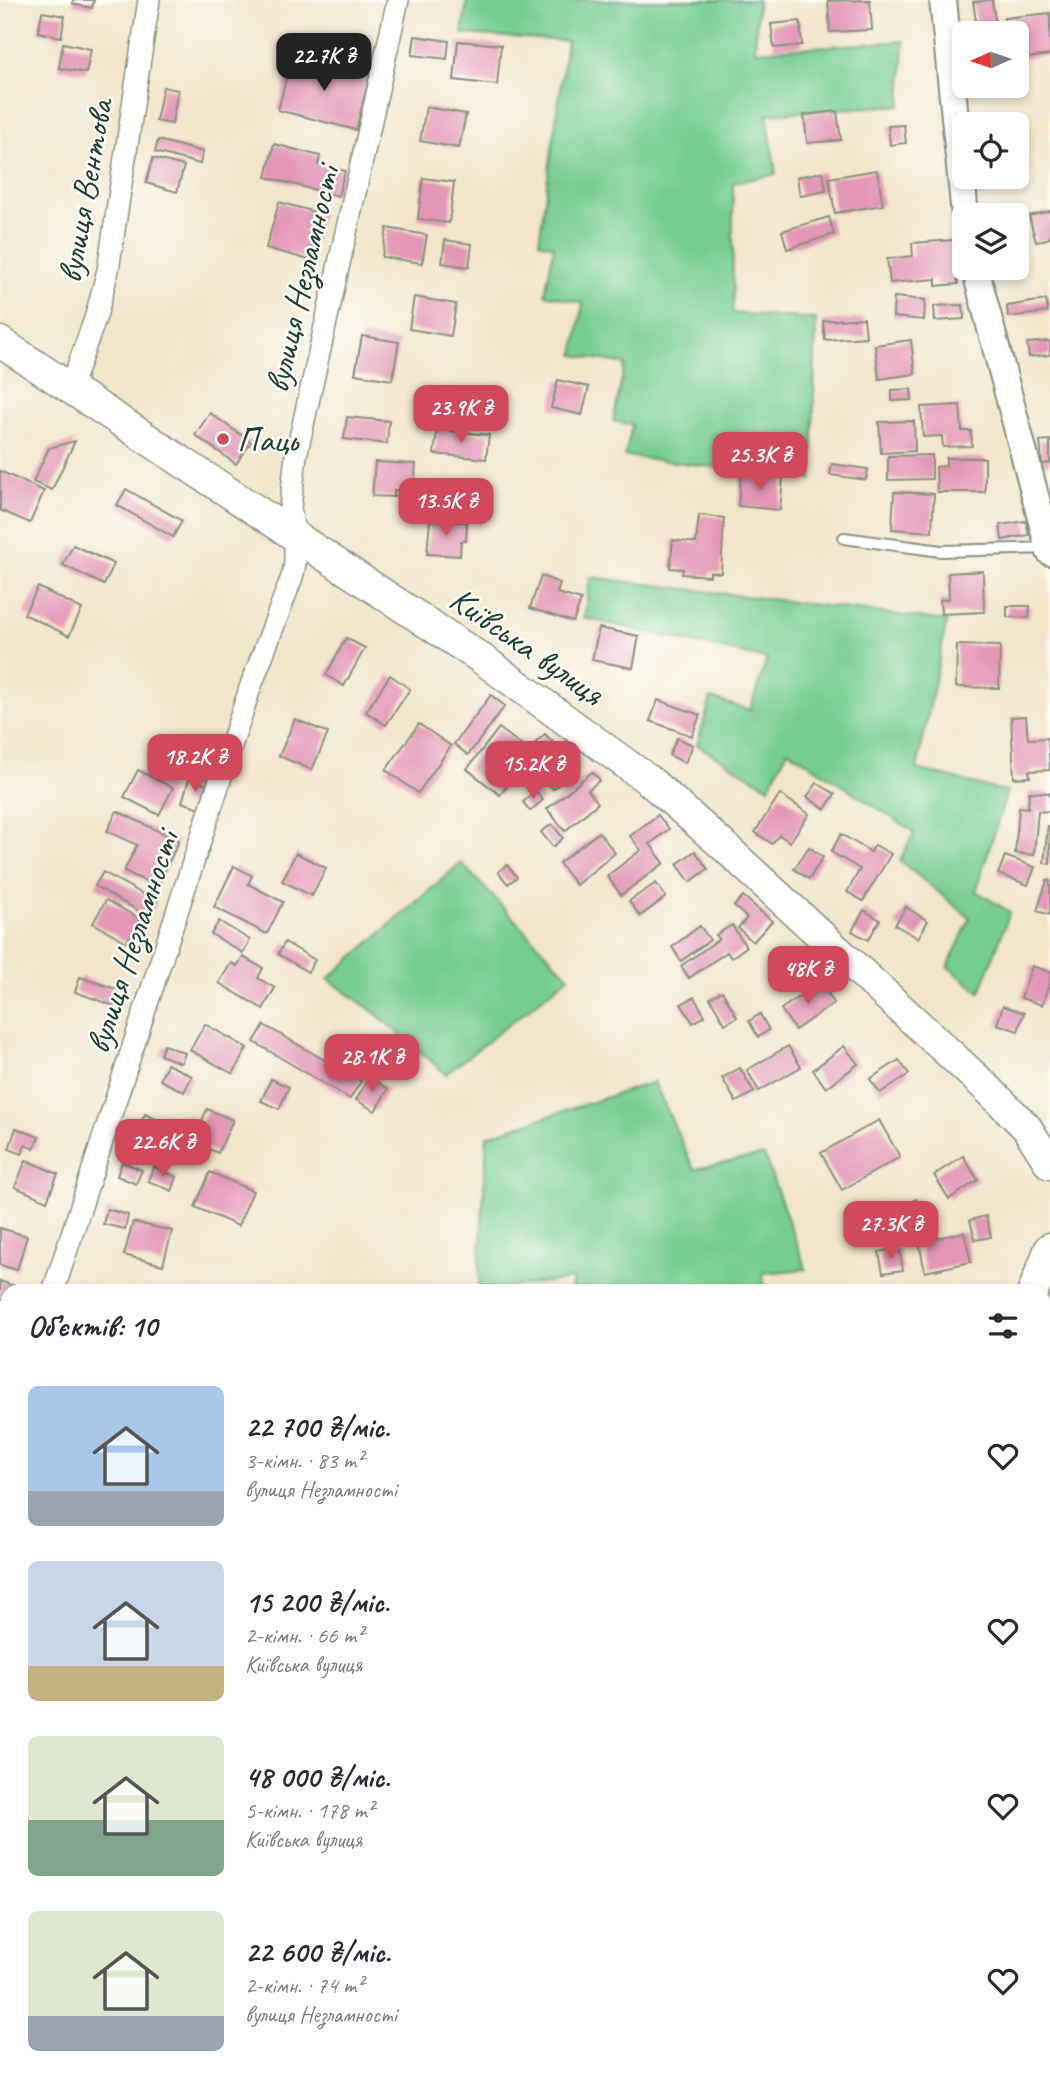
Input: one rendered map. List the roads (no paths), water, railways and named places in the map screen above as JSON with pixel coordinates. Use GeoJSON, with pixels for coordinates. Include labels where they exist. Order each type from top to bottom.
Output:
{"type":"FeatureCollection","features":[{"type":"Feature","properties":{"kind":"main road","name":"Київська вулиця"},"geometry":{"type":"LineString","coordinates":[[0,342],[482,659],[651,782],[988,1090],[1027,1128],[1050,1164]]}},
{"type":"Feature","properties":{"kind":"main road"},"geometry":{"type":"LineString","coordinates":[[1036,1284],[1050,1248]]}},
{"type":"Feature","properties":{"kind":"street","name":"вулиця Вентова"},"geometry":{"type":"LineString","coordinates":[[70,389],[96,316],[107,271],[149,0]]}},
{"type":"Feature","properties":{"kind":"street","name":"вулиця Незламності"},"geometry":{"type":"LineString","coordinates":[[57,1284],[246,701],[292,576],[295,538],[290,508],[296,456],[398,0]]}},
{"type":"Feature","properties":{"kind":"street"},"geometry":{"type":"LineString","coordinates":[[943,0],[964,203]]}},
{"type":"Feature","properties":{"kind":"street"},"geometry":{"type":"LineString","coordinates":[[978,280],[1050,549]]}},
{"type":"Feature","properties":{"kind":"lane"},"geometry":{"type":"LineString","coordinates":[[844,538],[941,551],[1050,549]]}},
{"type":"Feature","properties":{"kind":"place","name":"Паць"},"geometry":{"type":"Point","coordinates":[223,439]}}]}
